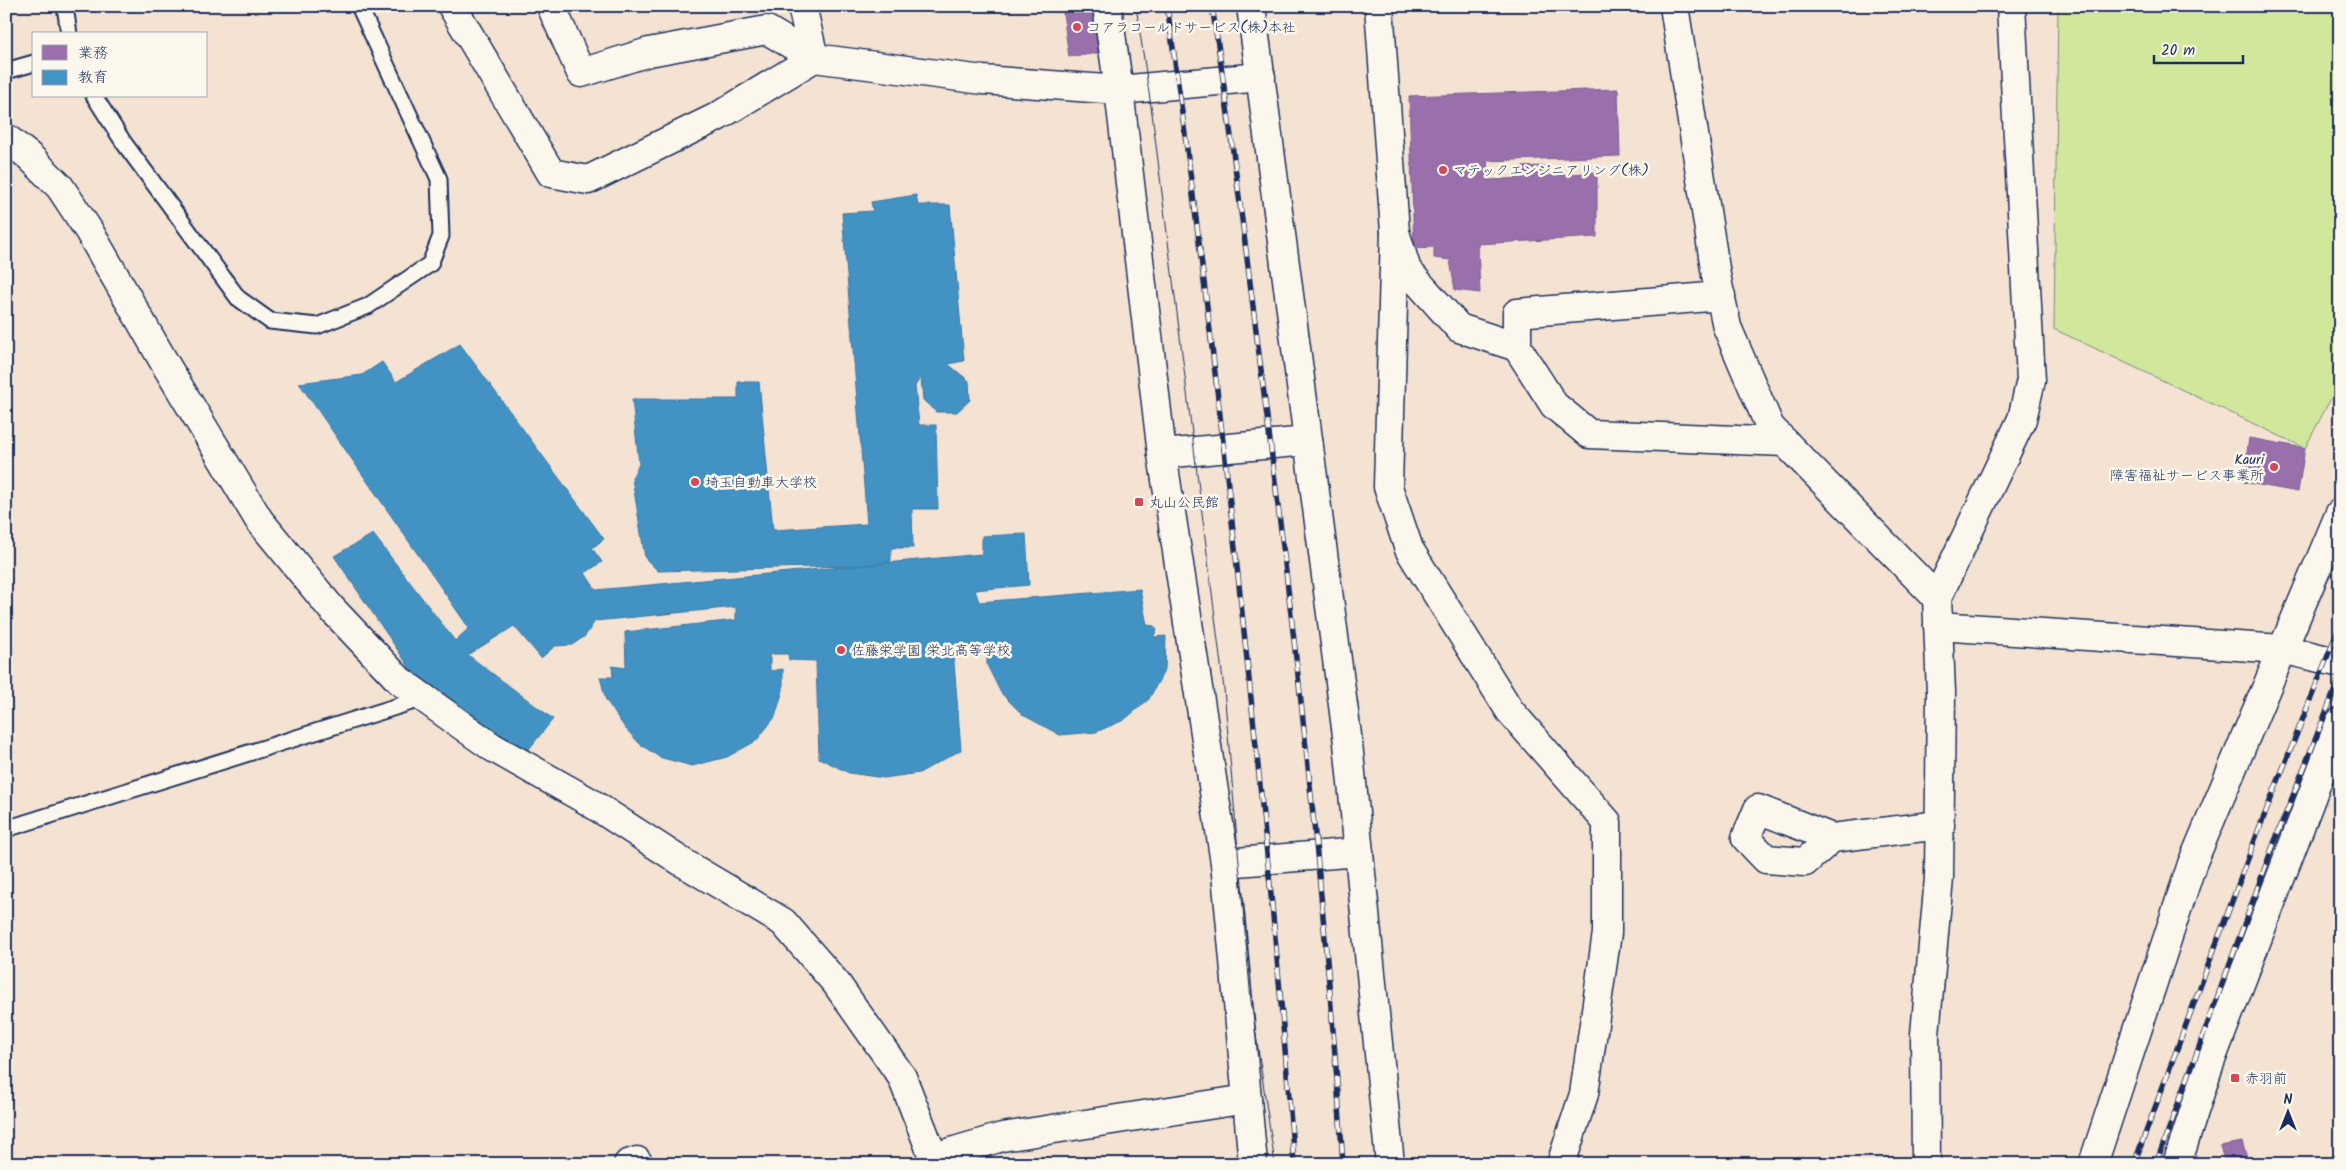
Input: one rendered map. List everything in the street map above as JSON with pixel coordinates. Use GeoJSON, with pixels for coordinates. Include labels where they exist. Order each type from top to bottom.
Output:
{"type":"FeatureCollection","features":[{"type":"Feature","properties":{"kind":"street"},"geometry":{"type":"LineString","coordinates":[[452,6],[551,173],[588,180],[717,118],[814,58]]}},
{"type":"Feature","properties":{"kind":"street"},"geometry":{"type":"LineString","coordinates":[[551,6],[581,73],[649,52],[767,30],[814,58],[983,80],[1119,90],[1261,77]]}},
{"type":"Feature","properties":{"kind":"street"},"geometry":{"type":"LineString","coordinates":[[802,6],[814,58]]}},
{"type":"Feature","properties":{"kind":"street"},"geometry":{"type":"LineString","coordinates":[[1107,6],[1119,90],[1162,454],[1225,864],[1253,1164]]}},
{"type":"Feature","properties":{"kind":"street"},"geometry":{"type":"LineString","coordinates":[[1251,6],[1348,743],[1390,1164]]}},
{"type":"Feature","properties":{"kind":"street"},"geometry":{"type":"LineString","coordinates":[[1379,6],[1395,232],[1388,487],[1409,549],[1510,711],[1607,822],[1607,933],[1584,1094],[1561,1164]]}},
{"type":"Feature","properties":{"kind":"street"},"geometry":{"type":"LineString","coordinates":[[1674,6],[1721,296],[1728,327],[1766,418],[1770,427],[1784,442],[1936,598]]}},
{"type":"Feature","properties":{"kind":"street"},"geometry":{"type":"LineString","coordinates":[[1926,1164],[1925,1034],[1939,878],[1940,825],[1941,692],[1936,598],[2022,419],[2031,380],[2011,6]]}},
{"type":"Feature","properties":{"kind":"street"},"geometry":{"type":"LineString","coordinates":[[6,138],[30,157],[60,187],[89,231],[167,367],[260,520],[332,608],[400,681],[492,747],[588,801],[682,862],[783,922],[836,983],[902,1077],[935,1160],[1002,1136],[1247,1099]]}},
{"type":"Feature","properties":{"kind":"street"},"geometry":{"type":"LineString","coordinates":[[1395,232],[1407,270],[1459,328],[1517,347]]}},
{"type":"Feature","properties":{"kind":"street"},"geometry":{"type":"LineString","coordinates":[[1721,296],[1517,313],[1517,347],[1554,405],[1589,434],[1784,442]]}},
{"type":"Feature","properties":{"kind":"street"},"geometry":{"type":"LineString","coordinates":[[1162,454],[1308,441]]}},
{"type":"Feature","properties":{"kind":"street"},"geometry":{"type":"LineString","coordinates":[[2093,1164],[2192,864],[2340,513]]}},
{"type":"Feature","properties":{"kind":"street"},"geometry":{"type":"LineString","coordinates":[[1938,626],[2282,649],[2340,664]]}},
{"type":"Feature","properties":{"kind":"street"},"geometry":{"type":"LineString","coordinates":[[2177,1164],[2208,1068],[2340,722]]}},
{"type":"Feature","properties":{"kind":"street"},"geometry":{"type":"LineString","coordinates":[[1832,838],[1940,825]]}},
{"type":"Feature","properties":{"kind":"street"},"geometry":{"type":"LineString","coordinates":[[1225,864],[1359,852]]}},
{"type":"Feature","properties":{"kind":"street"},"geometry":{"type":"LineString","coordinates":[[628,1164],[637,1161],[639,1164]]}},
{"type":"Feature","properties":{"kind":"lane"},"geometry":{"type":"LineString","coordinates":[[65,6],[69,32]]}},
{"type":"Feature","properties":{"kind":"lane"},"geometry":{"type":"LineString","coordinates":[[95,98],[124,143],[238,298],[270,321],[317,326],[368,306],[430,264],[441,236],[439,179],[359,6]]}},
{"type":"Feature","properties":{"kind":"lane"},"geometry":{"type":"LineString","coordinates":[[6,71],[32,64]]}},
{"type":"Feature","properties":{"kind":"lane"},"geometry":{"type":"LineString","coordinates":[[6,829],[424,698]]}},
{"type":"Feature","properties":{"kind":"green space"},"geometry":{"type":"Polygon","coordinates":[[[2058,6],[2340,6],[2340,381],[2305,448],[2054,329],[2058,6]]]}},
{"type":"Feature","properties":{"kind":"building: 業務"},"geometry":{"type":"Polygon","coordinates":[[[1062,6],[1093,6],[1099,53],[1069,57],[1062,6]]]}},
{"type":"Feature","properties":{"kind":"building: 業務"},"geometry":{"type":"Polygon","coordinates":[[[1618,89],[1620,156],[1487,161],[1489,180],[1523,178],[1521,167],[1547,166],[1547,176],[1597,172],[1597,237],[1478,244],[1480,293],[1455,290],[1450,260],[1434,258],[1434,247],[1414,248],[1409,96],[1618,89]]]}},
{"type":"Feature","properties":{"kind":"building: 業務"},"geometry":{"type":"Polygon","coordinates":[[[2249,438],[2305,448],[2298,492],[2243,482],[2249,438]]]}},
{"type":"Feature","properties":{"kind":"building: 業務"},"geometry":{"type":"Polygon","coordinates":[[[2242,1142],[2249,1164],[2225,1164],[2220,1146],[2242,1142]]]}},
{"type":"Feature","properties":{"kind":"building: 教育"},"geometry":{"type":"Polygon","coordinates":[[[916,195],[918,205],[950,205],[964,361],[948,364],[969,381],[970,400],[957,412],[936,412],[923,400],[921,377],[915,386],[919,425],[936,425],[938,509],[912,509],[913,548],[891,548],[891,565],[658,571],[645,558],[632,478],[639,464],[632,399],[738,399],[738,382],[759,382],[773,530],[867,524],[842,213],[873,211],[871,202],[916,195]]]}},
{"type":"Feature","properties":{"kind":"building: 教育"},"geometry":{"type":"Polygon","coordinates":[[[460,344],[604,539],[592,548],[602,562],[585,573],[596,590],[982,554],[982,536],[1026,534],[1029,585],[975,590],[979,602],[1140,589],[1147,625],[1154,626],[1157,630],[1153,637],[1166,636],[1165,669],[1149,699],[1124,720],[1096,732],[1060,735],[1023,715],[1001,693],[987,665],[987,648],[953,650],[961,750],[919,773],[884,778],[849,773],[819,758],[816,661],[789,660],[788,654],[770,654],[770,671],[783,669],[783,690],[775,717],[756,741],[727,757],[692,766],[659,757],[640,744],[625,728],[606,700],[600,677],[613,677],[612,666],[626,668],[625,632],[736,620],[736,607],[595,621],[585,636],[572,645],[555,646],[541,658],[514,626],[468,655],[553,719],[525,754],[420,683],[334,556],[373,534],[455,641],[469,628],[299,383],[362,375],[382,362],[396,382],[460,344]]]}},
{"type":"Feature","properties":{"kind":"tram line"},"geometry":{"type":"LineString","coordinates":[[1136,6],[1152,113],[1224,689],[1251,1001],[1275,1164]]}},
{"type":"Feature","properties":{"kind":"railway"},"geometry":{"type":"LineString","coordinates":[[1167,6],[1198,237],[1235,545],[1271,893],[1294,1164]]}},
{"type":"Feature","properties":{"kind":"railway"},"geometry":{"type":"LineString","coordinates":[[1212,6],[1240,203],[1299,686],[1328,973],[1343,1164]]}},
{"type":"Feature","properties":{"kind":"railway"},"geometry":{"type":"LineString","coordinates":[[2134,1164],[2259,829],[2340,625]]}},
{"type":"Feature","properties":{"kind":"railway"},"geometry":{"type":"LineString","coordinates":[[2156,1164],[2273,846],[2340,677]]}},
{"type":"Feature","properties":{"kind":"place","name":"コアラコールドサービス(株)本社"},"geometry":{"type":"Point","coordinates":[1077,27]}},
{"type":"Feature","properties":{"kind":"place","name":"マテックエンジニアリング(株)"},"geometry":{"type":"Point","coordinates":[1443,170]}},
{"type":"Feature","properties":{"kind":"place","name":"Kauri 障害福祉サービス事業所"},"geometry":{"type":"Point","coordinates":[2274,467]}},
{"type":"Feature","properties":{"kind":"place","name":"埼玉自動車大学校"},"geometry":{"type":"Point","coordinates":[695,482]}},
{"type":"Feature","properties":{"kind":"place","name":"丸山公民館"},"geometry":{"type":"Point","coordinates":[1139,502]}},
{"type":"Feature","properties":{"kind":"place","name":"佐藤栄学園 栄北高等学校"},"geometry":{"type":"Point","coordinates":[841,650]}},
{"type":"Feature","properties":{"kind":"place","name":"赤羽前"},"geometry":{"type":"Point","coordinates":[2235,1078]}}]}
